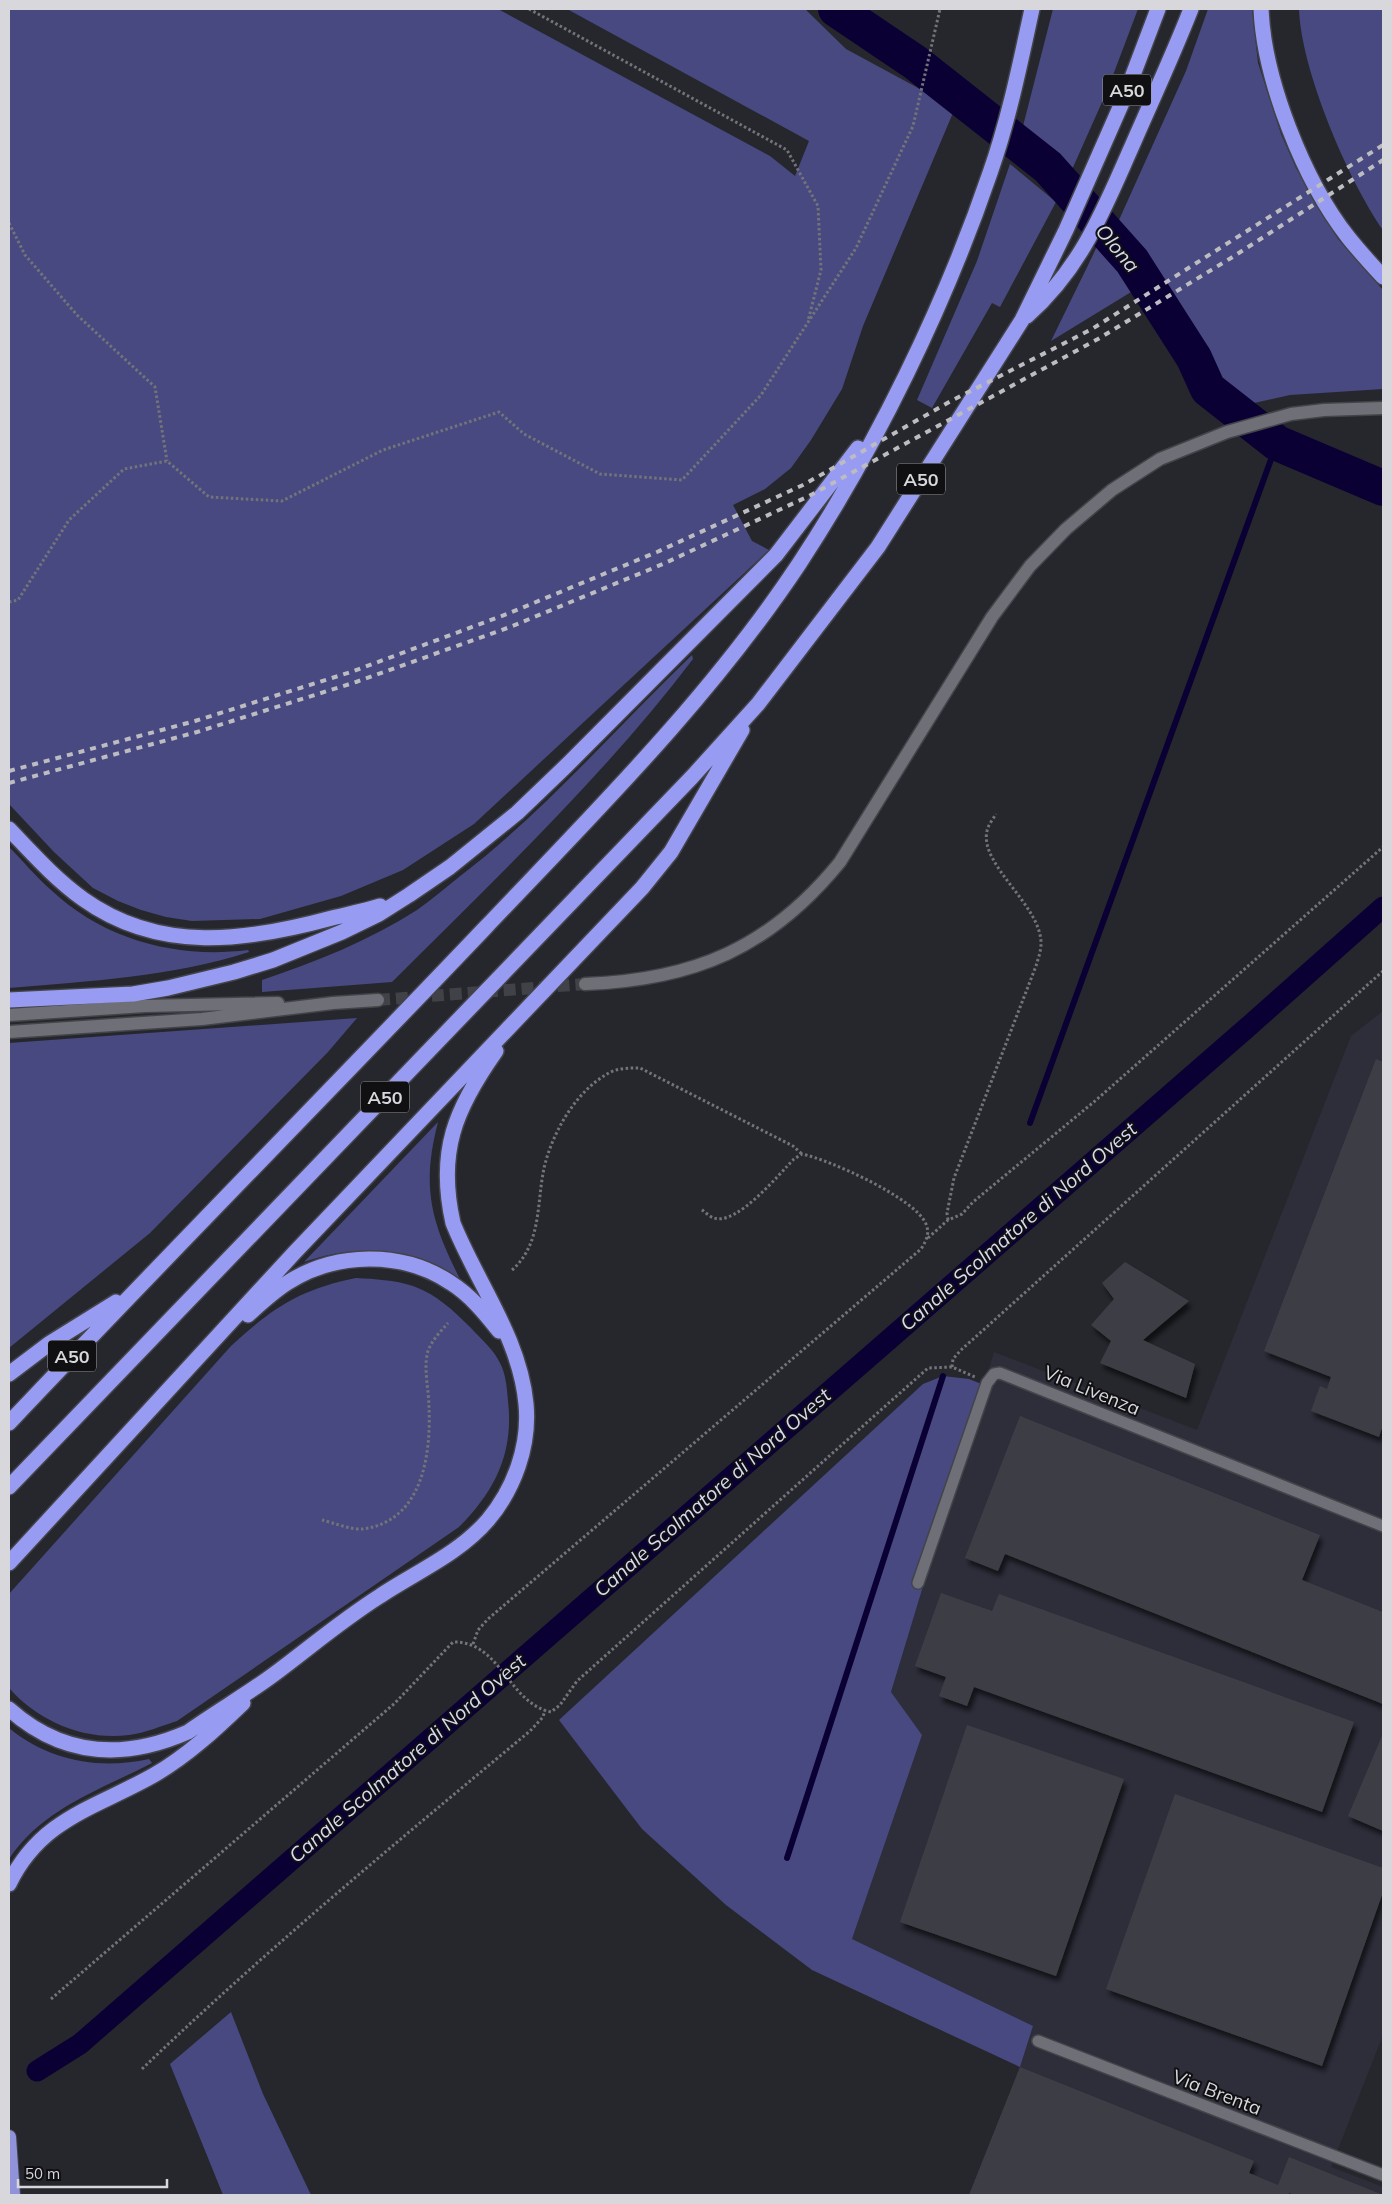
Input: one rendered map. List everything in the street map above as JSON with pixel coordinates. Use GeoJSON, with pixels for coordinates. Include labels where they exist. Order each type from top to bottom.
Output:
{"type":"FeatureCollection","features":[{"type":"Feature","properties":{"kind":"highway","name":"A50"},"geometry":{"type":"LineString","coordinates":[[9,1423],[561,849],[703,693],[751,631],[798,566],[839,500],[930,325],[990,173],[1011,105],[1032,9]]}},
{"type":"Feature","properties":{"kind":"highway","name":"A50"},"geometry":{"type":"LineString","coordinates":[[9,1487],[659,812],[758,704],[878,547],[1022,320],[1066,230],[1125,96],[1158,9]]}},
{"type":"Feature","properties":{"kind":"highway"},"geometry":{"type":"LineString","coordinates":[[1022,320],[1059,284],[1084,249],[1172,59],[1191,9]]}},
{"type":"Feature","properties":{"kind":"highway"},"geometry":{"type":"LineString","coordinates":[[1261,9],[1265,45],[1272,75],[1282,108],[1307,170],[1320,196],[1347,236],[1383,277]]}},
{"type":"Feature","properties":{"kind":"highway"},"geometry":{"type":"LineString","coordinates":[[9,1000],[133,994],[168,988],[234,972],[273,960],[342,932],[380,914],[410,896],[517,814],[776,555],[886,412]]}},
{"type":"Feature","properties":{"kind":"highway"},"geometry":{"type":"LineString","coordinates":[[9,1563],[295,1252],[456,1081],[524,1014],[655,873],[671,852],[758,704]]}},
{"type":"Feature","properties":{"kind":"highway"},"geometry":{"type":"LineString","coordinates":[[9,829],[64,885],[92,905],[136,926],[188,938],[242,937],[295,927],[364,911],[410,896]]}},
{"type":"Feature","properties":{"kind":"highway"},"geometry":{"type":"LineString","coordinates":[[9,1709],[36,1730],[65,1743],[101,1751],[125,1750],[156,1745],[188,1732],[271,1676],[379,1596],[463,1544],[492,1514],[516,1472],[524,1441],[526,1406],[523,1384],[512,1348],[452,1223],[448,1203],[446,1170],[454,1129],[468,1095],[479,1075],[524,1014]]}},
{"type":"Feature","properties":{"kind":"highway"},"geometry":{"type":"LineString","coordinates":[[183,1375],[269,1296],[287,1283],[306,1272],[329,1264],[354,1260],[387,1260],[410,1265],[431,1272],[450,1282],[469,1297],[512,1348]]}},
{"type":"Feature","properties":{"kind":"highway"},"geometry":{"type":"LineString","coordinates":[[9,1374],[50,1343],[136,1289]]}},
{"type":"Feature","properties":{"kind":"highway"},"geometry":{"type":"LineString","coordinates":[[9,1884],[22,1860],[46,1833],[74,1815],[156,1774],[218,1727],[271,1676]]}},
{"type":"Feature","properties":{"kind":"highway"},"geometry":{"type":"LineString","coordinates":[[9,2137],[13,2195]]}},
{"type":"Feature","properties":{"kind":"main road"},"geometry":{"type":"LineString","coordinates":[[585,984],[635,981],[691,968],[711,961],[755,940],[792,914],[811,896],[840,862],[992,617],[1030,566],[1066,529],[1112,490],[1160,459],[1227,432],[1291,414],[1324,410],[1383,408]]}},
{"type":"Feature","properties":{"kind":"main road"},"geometry":{"type":"LineString","coordinates":[[9,1008],[60,999]]}},
{"type":"Feature","properties":{"kind":"main road"},"geometry":{"type":"LineString","coordinates":[[9,1032],[202,1019],[333,1003],[378,1000]]}},
{"type":"Feature","properties":{"kind":"main road"},"geometry":{"type":"LineString","coordinates":[[9,1015],[213,1003],[333,1003]]}},
{"type":"Feature","properties":{"kind":"lane","name":"Via Livenza"},"geometry":{"type":"LineString","coordinates":[[987,1383],[994,1374],[1007,1375],[1383,1526]]}},
{"type":"Feature","properties":{"kind":"lane"},"geometry":{"type":"LineString","coordinates":[[918,1583],[987,1383]]}},
{"type":"Feature","properties":{"kind":"lane","name":"Via Brenta"},"geometry":{"type":"LineString","coordinates":[[1038,2041],[1383,2175]]}},
{"type":"Feature","properties":{"kind":"path"},"geometry":{"type":"LineString","coordinates":[[529,9],[787,150],[818,206],[821,270],[807,324]]}},
{"type":"Feature","properties":{"kind":"path"},"geometry":{"type":"LineString","coordinates":[[9,224],[25,255],[78,315],[155,386],[167,461],[209,497],[282,501],[383,450],[499,412],[524,434],[600,474],[682,480],[761,395],[856,248],[913,126],[940,9]]}},
{"type":"Feature","properties":{"kind":"path"},"geometry":{"type":"LineString","coordinates":[[9,602],[18,600],[69,520],[124,469],[167,461]]}},
{"type":"Feature","properties":{"kind":"path"},"geometry":{"type":"LineString","coordinates":[[948,1220],[947,1213],[954,1178],[1036,966],[1041,943],[1038,929],[1029,909],[998,867],[987,842],[987,831],[996,814]]}},
{"type":"Feature","properties":{"kind":"path"},"geometry":{"type":"LineString","coordinates":[[473,1644],[478,1630],[488,1619],[921,1250],[928,1239],[948,1220],[962,1214],[973,1202],[1095,1101],[1383,847]]}},
{"type":"Feature","properties":{"kind":"path"},"geometry":{"type":"LineString","coordinates":[[952,1367],[953,1358],[961,1350],[1383,971]]}},
{"type":"Feature","properties":{"kind":"path"},"geometry":{"type":"LineString","coordinates":[[512,1270],[520,1263],[535,1233],[545,1164],[564,1119],[575,1103],[607,1073],[627,1068],[640,1068],[793,1146],[802,1154],[818,1157],[883,1188],[919,1214],[926,1225],[928,1239]]}},
{"type":"Feature","properties":{"kind":"path"},"geometry":{"type":"LineString","coordinates":[[701,1209],[714,1218],[728,1218],[742,1210],[794,1159],[802,1154]]}},
{"type":"Feature","properties":{"kind":"path"},"geometry":{"type":"LineString","coordinates":[[322,1520],[361,1529],[384,1524],[401,1513],[414,1496],[424,1470],[429,1444],[428,1350],[437,1334],[448,1323]]}},
{"type":"Feature","properties":{"kind":"path"},"geometry":{"type":"LineString","coordinates":[[51,1999],[395,1703],[453,1642],[473,1644],[484,1651],[530,1702],[551,1712],[560,1705],[578,1681],[928,1368],[952,1367],[987,1383]]}},
{"type":"Feature","properties":{"kind":"path"},"geometry":{"type":"LineString","coordinates":[[142,2069],[189,2024],[360,1872],[530,1731],[543,1717],[545,1710]]}},
{"type":"Feature","properties":{"kind":"shaded area"},"geometry":{"type":"Polygon","coordinates":[[[9,9],[498,9],[770,156],[795,176],[809,141],[567,9],[805,9],[846,49],[955,108],[863,326],[842,389],[811,440],[791,468],[765,489],[733,505],[752,541],[769,550],[474,824],[403,870],[341,896],[260,919],[192,921],[166,917],[141,910],[93,888],[54,852],[9,804],[9,9]]]}},
{"type":"Feature","properties":{"kind":"shaded area"},"geometry":{"type":"Polygon","coordinates":[[[1053,9],[1138,9],[1107,91],[1070,174],[1022,130],[1053,9]]]}},
{"type":"Feature","properties":{"kind":"shaded area"},"geometry":{"type":"Polygon","coordinates":[[[1208,9],[1252,9],[1258,63],[1281,134],[1296,168],[1338,239],[1383,290],[1383,389],[1290,395],[1245,405],[1221,376],[1164,283],[1119,220],[1186,71],[1208,9]]]}},
{"type":"Feature","properties":{"kind":"shaded area"},"geometry":{"type":"Polygon","coordinates":[[[1299,9],[1383,9],[1383,230],[1355,183],[1317,93],[1302,34],[1299,9]]]}},
{"type":"Feature","properties":{"kind":"shaded area"},"geometry":{"type":"Polygon","coordinates":[[[1010,164],[1056,202],[1000,307],[992,303],[932,408],[917,400],[977,261],[1010,164]]]}},
{"type":"Feature","properties":{"kind":"shaded area"},"geometry":{"type":"Polygon","coordinates":[[[1098,244],[1136,289],[1051,341],[1092,257],[1098,244]]]}},
{"type":"Feature","properties":{"kind":"shaded area"},"geometry":{"type":"Polygon","coordinates":[[[692,655],[693,659],[659,702],[586,785],[392,982],[262,992],[262,980],[302,966],[361,941],[417,910],[433,898],[490,852],[550,798],[692,655]]]}},
{"type":"Feature","properties":{"kind":"shaded area"},"geometry":{"type":"Polygon","coordinates":[[[9,847],[45,885],[72,907],[94,922],[118,933],[168,948],[221,952],[248,950],[249,952],[160,973],[9,988],[9,847]]]}},
{"type":"Feature","properties":{"kind":"shaded area"},"geometry":{"type":"Polygon","coordinates":[[[1383,1011],[1383,2035],[1331,2167],[1383,2187],[1383,2195],[969,2195],[1020,2067],[1033,2026],[852,1939],[922,1735],[891,1692],[994,1352],[1197,1430],[1351,1036],[1383,1011]]]}},
{"type":"Feature","properties":{"kind":"shaded area"},"geometry":{"type":"Polygon","coordinates":[[[357,1018],[328,1052],[150,1233],[9,1348],[9,1043],[357,1018]]]}},
{"type":"Feature","properties":{"kind":"shaded area"},"geometry":{"type":"Polygon","coordinates":[[[438,1122],[430,1166],[432,1204],[442,1241],[461,1281],[424,1261],[385,1252],[345,1252],[304,1262],[438,1122]]]}},
{"type":"Feature","properties":{"kind":"shaded area"},"geometry":{"type":"Polygon","coordinates":[[[356,1278],[399,1282],[421,1289],[458,1315],[487,1345],[502,1367],[507,1387],[509,1420],[505,1454],[492,1485],[472,1513],[459,1527],[177,1721],[135,1734],[95,1735],[63,1726],[48,1719],[21,1700],[9,1688],[9,1594],[231,1346],[260,1321],[288,1302],[319,1288],[356,1278]]]}},
{"type":"Feature","properties":{"kind":"shaded area"},"geometry":{"type":"Polygon","coordinates":[[[943,1376],[969,1379],[984,1385],[891,1692],[922,1735],[852,1939],[1033,2026],[1020,2067],[812,1970],[726,1905],[642,1829],[559,1720],[923,1384],[943,1376]]]}},
{"type":"Feature","properties":{"kind":"shaded area"},"geometry":{"type":"Polygon","coordinates":[[[9,1728],[41,1748],[75,1760],[93,1763],[112,1763],[149,1759],[152,1763],[55,1813],[23,1841],[9,1859],[9,1728]]]}},
{"type":"Feature","properties":{"kind":"shaded area"},"geometry":{"type":"Polygon","coordinates":[[[231,2012],[263,2094],[311,2195],[223,2195],[170,2064],[231,2012]]]}},
{"type":"Feature","properties":{"kind":"building"},"geometry":{"type":"Polygon","coordinates":[[[1376,1059],[1383,1062],[1383,1425],[1379,1437],[1311,1411],[1320,1386],[1327,1389],[1331,1377],[1264,1351],[1376,1059]]]}},
{"type":"Feature","properties":{"kind":"building"},"geometry":{"type":"Polygon","coordinates":[[[1125,1262],[1189,1301],[1143,1340],[1195,1364],[1186,1398],[1100,1363],[1111,1341],[1091,1325],[1114,1299],[1102,1283],[1125,1262]]]}},
{"type":"Feature","properties":{"kind":"building"},"geometry":{"type":"Polygon","coordinates":[[[1020,1416],[1320,1535],[1302,1580],[1383,1612],[1383,1704],[1005,1554],[998,1571],[965,1558],[1020,1416]]]}},
{"type":"Feature","properties":{"kind":"building"},"geometry":{"type":"Polygon","coordinates":[[[941,1593],[992,1611],[999,1594],[1354,1722],[1322,1812],[974,1687],[967,1706],[939,1696],[946,1677],[915,1666],[941,1593]]]}},
{"type":"Feature","properties":{"kind":"building"},"geometry":{"type":"Polygon","coordinates":[[[967,1725],[1124,1779],[1056,1976],[900,1922],[967,1725]]]}},
{"type":"Feature","properties":{"kind":"building"},"geometry":{"type":"Polygon","coordinates":[[[1383,1736],[1383,1831],[1348,1816],[1383,1736]]]}},
{"type":"Feature","properties":{"kind":"building"},"geometry":{"type":"Polygon","coordinates":[[[1175,1794],[1383,1868],[1383,1892],[1322,2066],[1106,1989],[1175,1794]]]}},
{"type":"Feature","properties":{"kind":"building"},"geometry":{"type":"Polygon","coordinates":[[[1020,2067],[1254,2161],[1249,2173],[1278,2185],[1289,2157],[1383,2195],[1294,2195],[1289,2193],[1289,2195],[969,2195],[1020,2067]]]}},
{"type":"Feature","properties":{"kind":"waterway","name":"Olona"},"geometry":{"type":"LineString","coordinates":[[836,9],[916,63],[1048,167],[1132,261],[1194,358],[1208,389],[1277,443],[1383,488]]}},
{"type":"Feature","properties":{"kind":"waterway"},"geometry":{"type":"LineString","coordinates":[[1030,1123],[1277,443]]}},
{"type":"Feature","properties":{"kind":"waterway","name":"Canale Scolmatore di Nord Ovest"},"geometry":{"type":"LineString","coordinates":[[37,2071],[80,2044],[1249,1026],[1383,907]]}},
{"type":"Feature","properties":{"kind":"waterway"},"geometry":{"type":"LineString","coordinates":[[787,1858],[943,1376]]}},
{"type":"Feature","properties":{"kind":"tunnel"},"geometry":{"type":"LineString","coordinates":[[378,1000],[585,984]]}},
{"type":"Feature","properties":{"kind":"railway"},"geometry":{"type":"LineString","coordinates":[[9,771],[195,721],[351,672],[507,614],[657,552],[803,485],[951,401],[1092,329],[1383,145]]}},
{"type":"Feature","properties":{"kind":"railway"},"geometry":{"type":"LineString","coordinates":[[9,783],[197,732],[356,682],[510,627],[663,564],[809,496],[1098,339],[1231,258],[1383,160]]}}]}
